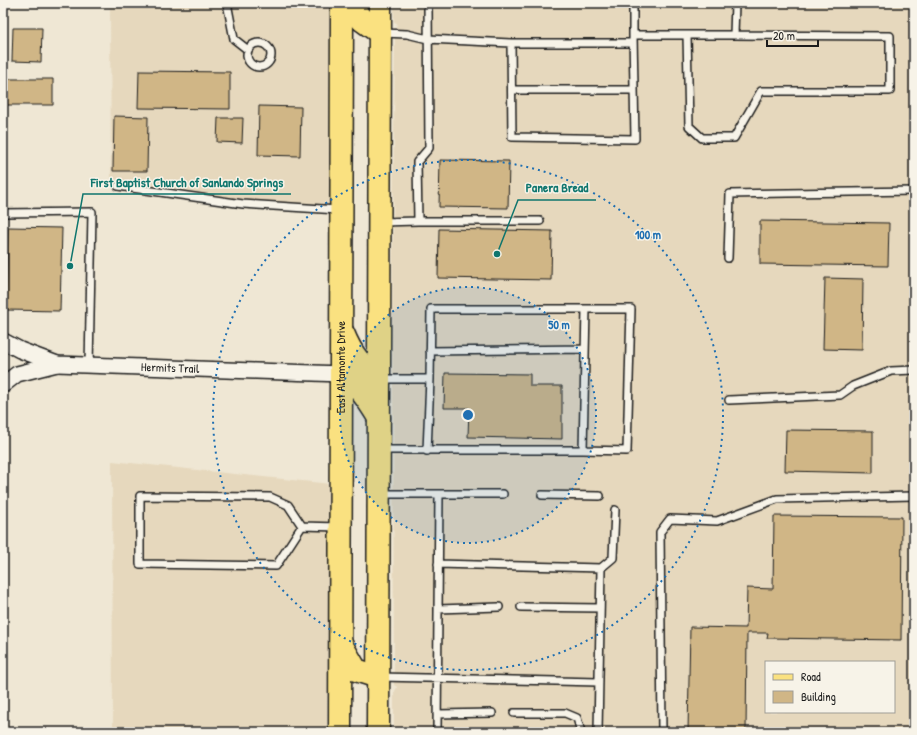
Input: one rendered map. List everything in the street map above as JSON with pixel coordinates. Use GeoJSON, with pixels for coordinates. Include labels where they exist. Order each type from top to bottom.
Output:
{"type":"FeatureCollection","features":[{"type":"Feature","properties":{"kind":"main road","name":"East Altamonte Drive"},"geometry":{"type":"LineString","coordinates":[[340,732],[342,3]]}},
{"type":"Feature","properties":{"kind":"main road"},"geometry":{"type":"LineString","coordinates":[[350,3],[362,20],[380,33]]}},
{"type":"Feature","properties":{"kind":"main road"},"geometry":{"type":"LineString","coordinates":[[378,732],[380,3]]}},
{"type":"Feature","properties":{"kind":"main road"},"geometry":{"type":"LineString","coordinates":[[342,330],[353,355],[370,373],[379,379]]}},
{"type":"Feature","properties":{"kind":"main road"},"geometry":{"type":"LineString","coordinates":[[342,374],[353,382],[363,393],[379,418]]}},
{"type":"Feature","properties":{"kind":"main road"},"geometry":{"type":"LineString","coordinates":[[341,644],[356,670],[378,677]]}},
{"type":"Feature","properties":{"kind":"street","name":"Hermits Trail"},"geometry":{"type":"LineString","coordinates":[[3,341],[20,350],[57,364],[342,374]]}},
{"type":"Feature","properties":{"kind":"street"},"geometry":{"type":"LineString","coordinates":[[3,385],[18,374],[57,364]]}},
{"type":"Feature","properties":{"kind":"lane"},"geometry":{"type":"LineString","coordinates":[[227,3],[234,39],[248,50]]}},
{"type":"Feature","properties":{"kind":"lane"},"geometry":{"type":"LineString","coordinates":[[418,221],[417,162],[429,148],[428,3]]}},
{"type":"Feature","properties":{"kind":"lane"},"geometry":{"type":"LineString","coordinates":[[511,43],[512,137],[635,139],[633,3]]}},
{"type":"Feature","properties":{"kind":"lane"},"geometry":{"type":"LineString","coordinates":[[734,35],[735,3]]}},
{"type":"Feature","properties":{"kind":"lane"},"geometry":{"type":"LineString","coordinates":[[380,33],[408,34],[428,39],[511,43],[633,43]]}},
{"type":"Feature","properties":{"kind":"lane"},"geometry":{"type":"LineString","coordinates":[[633,35],[687,35],[734,35],[890,36],[890,91],[761,91],[734,138],[702,138],[689,126],[687,35]]}},
{"type":"Feature","properties":{"kind":"lane"},"geometry":{"type":"LineString","coordinates":[[512,90],[634,90]]}},
{"type":"Feature","properties":{"kind":"lane"},"geometry":{"type":"LineString","coordinates":[[118,186],[243,204],[342,210]]}},
{"type":"Feature","properties":{"kind":"lane"},"geometry":{"type":"LineString","coordinates":[[728,258],[730,194],[914,191]]}},
{"type":"Feature","properties":{"kind":"lane"},"geometry":{"type":"LineString","coordinates":[[3,213],[92,212],[89,366]]}},
{"type":"Feature","properties":{"kind":"lane"},"geometry":{"type":"LineString","coordinates":[[380,222],[540,222]]}},
{"type":"Feature","properties":{"kind":"lane"},"geometry":{"type":"LineString","coordinates":[[379,450],[427,451],[583,450],[627,451],[631,309],[431,309],[427,451]]}},
{"type":"Feature","properties":{"kind":"lane"},"geometry":{"type":"LineString","coordinates":[[583,450],[586,309]]}},
{"type":"Feature","properties":{"kind":"lane"},"geometry":{"type":"LineString","coordinates":[[430,351],[585,349]]}},
{"type":"Feature","properties":{"kind":"lane"},"geometry":{"type":"LineString","coordinates":[[729,400],[840,395],[853,386],[891,371],[914,370]]}},
{"type":"Feature","properties":{"kind":"lane"},"geometry":{"type":"LineString","coordinates":[[379,379],[430,379]]}},
{"type":"Feature","properties":{"kind":"lane"},"geometry":{"type":"LineString","coordinates":[[379,494],[503,494]]}},
{"type":"Feature","properties":{"kind":"lane"},"geometry":{"type":"LineString","coordinates":[[437,732],[436,679],[438,609],[438,494]]}},
{"type":"Feature","properties":{"kind":"lane"},"geometry":{"type":"LineString","coordinates":[[542,495],[600,496]]}},
{"type":"Feature","properties":{"kind":"lane"},"geometry":{"type":"LineString","coordinates":[[140,496],[270,497],[288,506],[302,526],[276,566],[140,564],[140,496]]}},
{"type":"Feature","properties":{"kind":"lane"},"geometry":{"type":"LineString","coordinates":[[662,732],[660,532],[670,519],[717,521],[777,498],[914,496]]}},
{"type":"Feature","properties":{"kind":"lane"},"geometry":{"type":"LineString","coordinates":[[438,564],[601,568],[613,558],[615,510]]}},
{"type":"Feature","properties":{"kind":"lane"},"geometry":{"type":"LineString","coordinates":[[302,526],[341,527]]}},
{"type":"Feature","properties":{"kind":"lane"},"geometry":{"type":"LineString","coordinates":[[598,732],[601,568]]}},
{"type":"Feature","properties":{"kind":"lane"},"geometry":{"type":"LineString","coordinates":[[521,607],[600,608]]}},
{"type":"Feature","properties":{"kind":"lane"},"geometry":{"type":"LineString","coordinates":[[438,609],[499,608]]}},
{"type":"Feature","properties":{"kind":"lane"},"geometry":{"type":"LineString","coordinates":[[378,677],[598,682]]}},
{"type":"Feature","properties":{"kind":"lane"},"geometry":{"type":"LineString","coordinates":[[514,713],[565,712],[577,718],[581,732]]}},
{"type":"Feature","properties":{"kind":"lane"},"geometry":{"type":"LineString","coordinates":[[437,714],[492,713]]}},
{"type":"Feature","properties":{"kind":"shaded area"},"geometry":{"type":"Polygon","coordinates":[[[110,3],[335,3],[333,210],[111,183],[110,3]]]}},
{"type":"Feature","properties":{"kind":"shaded area"},"geometry":{"type":"Polygon","coordinates":[[[394,3],[914,3],[914,732],[394,732],[394,693],[397,687],[394,685],[393,379],[395,375],[393,374],[392,338],[395,30],[397,23],[394,22],[394,3]]]}},
{"type":"Feature","properties":{"kind":"shaded area"},"geometry":{"type":"Polygon","coordinates":[[[112,461],[331,484],[327,732],[113,732],[112,461]]]}},
{"type":"Feature","properties":{"kind":"building"},"geometry":{"type":"Polygon","coordinates":[[[13,28],[42,28],[41,62],[12,61],[13,28]]]}},
{"type":"Feature","properties":{"kind":"building"},"geometry":{"type":"Polygon","coordinates":[[[139,71],[230,72],[230,109],[138,108],[139,71]]]}},
{"type":"Feature","properties":{"kind":"building"},"geometry":{"type":"Polygon","coordinates":[[[5,79],[53,79],[53,105],[5,105],[5,79]]]}},
{"type":"Feature","properties":{"kind":"building"},"geometry":{"type":"Polygon","coordinates":[[[259,106],[301,107],[300,156],[258,155],[259,106]]]}},
{"type":"Feature","properties":{"kind":"building"},"geometry":{"type":"Polygon","coordinates":[[[114,116],[148,117],[147,171],[113,171],[114,116]]]}},
{"type":"Feature","properties":{"kind":"building"},"geometry":{"type":"Polygon","coordinates":[[[218,118],[243,118],[242,143],[217,142],[218,118]]]}},
{"type":"Feature","properties":{"kind":"building"},"geometry":{"type":"Polygon","coordinates":[[[440,160],[509,161],[508,208],[439,207],[440,160]]]}},
{"type":"Feature","properties":{"kind":"building"},"geometry":{"type":"Polygon","coordinates":[[[760,221],[889,223],[888,266],[760,264],[760,221]]]}},
{"type":"Feature","properties":{"kind":"building"},"geometry":{"type":"Polygon","coordinates":[[[8,227],[62,228],[60,311],[6,310],[8,227]]]}},
{"type":"Feature","properties":{"kind":"building"},"geometry":{"type":"Polygon","coordinates":[[[439,229],[552,231],[551,280],[438,278],[439,229]]]}},
{"type":"Feature","properties":{"kind":"building"},"geometry":{"type":"Polygon","coordinates":[[[825,278],[863,279],[862,350],[823,349],[825,278]]]}},
{"type":"Feature","properties":{"kind":"building"},"geometry":{"type":"Polygon","coordinates":[[[445,373],[530,374],[530,386],[562,386],[562,439],[468,437],[469,408],[444,408],[445,373]]]}},
{"type":"Feature","properties":{"kind":"building"},"geometry":{"type":"Polygon","coordinates":[[[786,430],[873,431],[873,473],[785,471],[786,430]]]}},
{"type":"Feature","properties":{"kind":"building"},"geometry":{"type":"Polygon","coordinates":[[[774,516],[902,517],[901,640],[767,638],[768,633],[747,633],[746,732],[688,732],[690,627],[746,628],[747,588],[773,589],[774,516]]]}},
{"type":"Feature","properties":{"kind":"place","name":"Panera Bread"},"geometry":{"type":"Point","coordinates":[497,254]}},
{"type":"Feature","properties":{"kind":"place","name":"First Baptist Church of Sanlando Springs"},"geometry":{"type":"Point","coordinates":[70,266]}}]}
